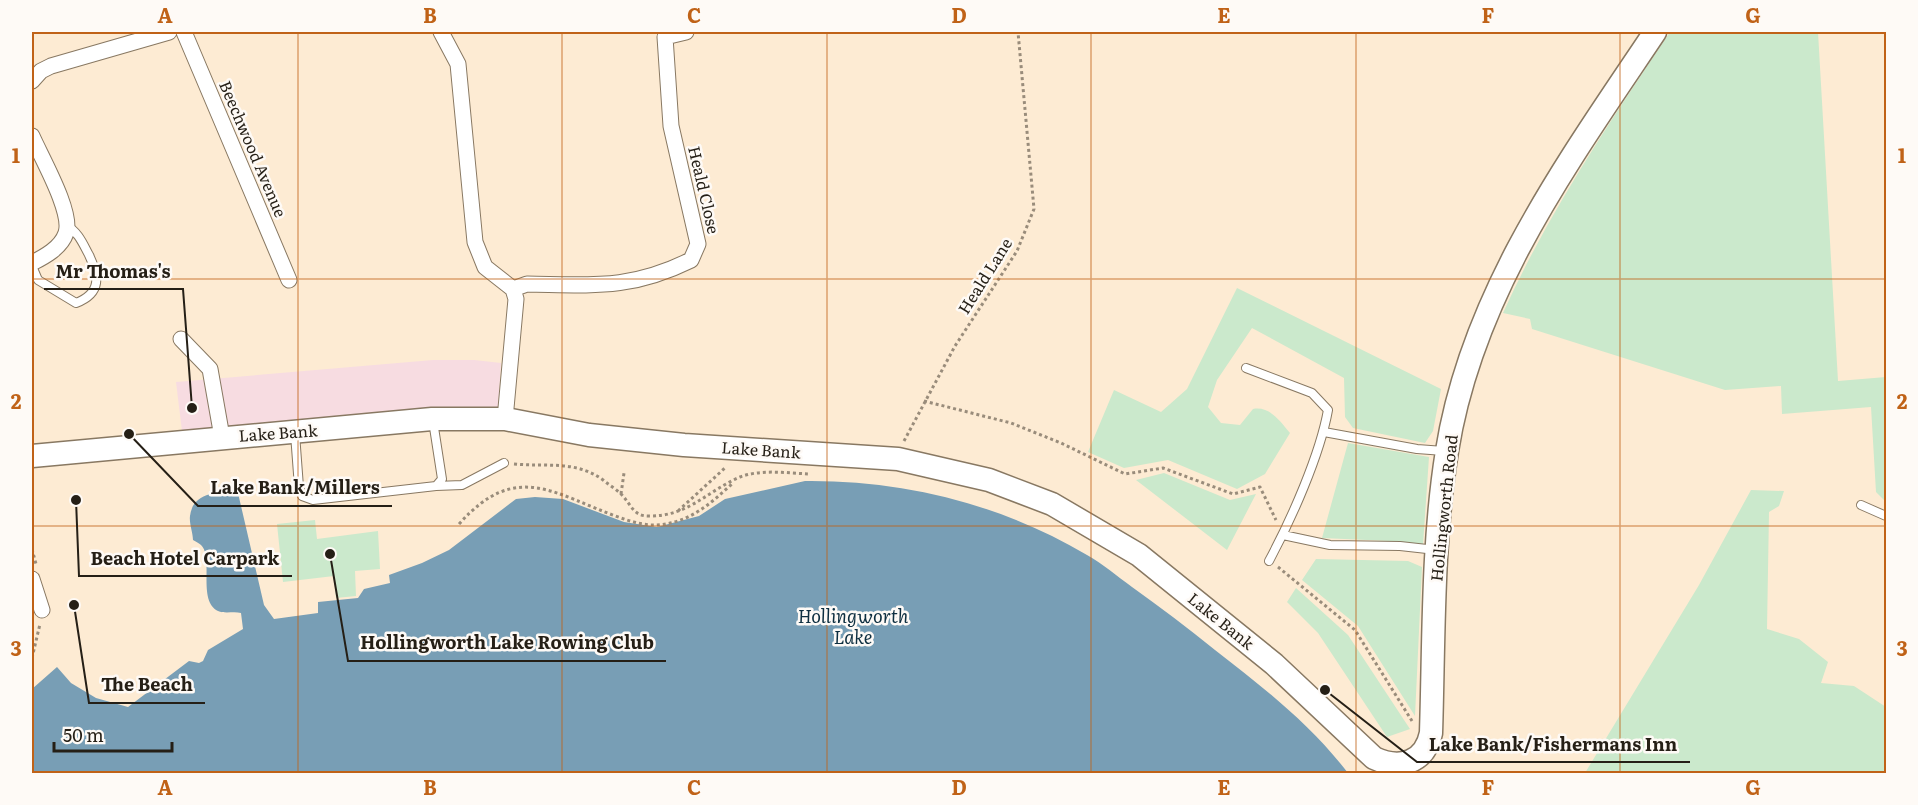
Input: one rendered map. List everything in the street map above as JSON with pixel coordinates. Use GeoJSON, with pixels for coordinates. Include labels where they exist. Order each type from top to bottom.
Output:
{"type":"FeatureCollection","features":[{"type":"Feature","properties":{"kind":"main road","name":"Hollingworth Road"},"geometry":{"type":"LineString","coordinates":[[1399,769],[1422,754],[1429,746],[1437,550],[1447,452],[1459,395],[1478,337],[1509,264],[1550,190],[1655,32]]}},
{"type":"Feature","properties":{"kind":"main road","name":"Lake Bank"},"geometry":{"type":"LineString","coordinates":[[32,456],[108,456],[222,437],[432,419],[506,419],[589,435],[684,445],[898,459],[989,480],[1052,504],[1139,555],[1274,664],[1374,758],[1399,769]]}},
{"type":"Feature","properties":{"kind":"street"},"geometry":{"type":"LineString","coordinates":[[32,81],[41,71],[51,66],[169,32]]}},
{"type":"Feature","properties":{"kind":"street","name":"Beechwood Avenue"},"geometry":{"type":"LineString","coordinates":[[184,32],[289,280]]}},
{"type":"Feature","properties":{"kind":"street"},"geometry":{"type":"LineString","coordinates":[[441,32],[458,64],[476,249],[484,267],[513,289],[516,299],[506,419]]}},
{"type":"Feature","properties":{"kind":"street","name":"Heald Close"},"geometry":{"type":"LineString","coordinates":[[513,289],[527,284],[627,284],[665,273],[691,260],[699,244],[671,126],[665,37],[686,32]]}},
{"type":"Feature","properties":{"kind":"street"},"geometry":{"type":"LineString","coordinates":[[32,136],[65,212],[66,225],[66,233],[54,249],[32,265]]}},
{"type":"Feature","properties":{"kind":"street"},"geometry":{"type":"LineString","coordinates":[[181,339],[210,369],[222,437]]}},
{"type":"Feature","properties":{"kind":"street"},"geometry":{"type":"LineString","coordinates":[[32,579],[42,610]]}},
{"type":"Feature","properties":{"kind":"lane"},"geometry":{"type":"LineString","coordinates":[[32,265],[38,280],[76,303],[93,292],[99,283],[97,272],[78,232],[66,225]]}},
{"type":"Feature","properties":{"kind":"lane"},"geometry":{"type":"LineString","coordinates":[[1246,368],[1312,393],[1328,411],[1324,432],[1283,535],[1269,561]]}},
{"type":"Feature","properties":{"kind":"lane"},"geometry":{"type":"LineString","coordinates":[[432,419],[442,479],[436,486]]}},
{"type":"Feature","properties":{"kind":"lane"},"geometry":{"type":"LineString","coordinates":[[294,432],[298,487],[302,496],[313,500],[462,484],[504,463]]}},
{"type":"Feature","properties":{"kind":"lane"},"geometry":{"type":"LineString","coordinates":[[1324,432],[1417,449],[1447,452]]}},
{"type":"Feature","properties":{"kind":"lane"},"geometry":{"type":"LineString","coordinates":[[1861,505],[1887,516]]}},
{"type":"Feature","properties":{"kind":"lane"},"geometry":{"type":"LineString","coordinates":[[1283,535],[1330,545],[1400,546],[1437,550]]}},
{"type":"Feature","properties":{"kind":"path","name":"Heald Lane"},"geometry":{"type":"LineString","coordinates":[[902,447],[923,401],[955,346],[1017,251],[1034,209],[1018,32]]}},
{"type":"Feature","properties":{"kind":"path"},"geometry":{"type":"LineString","coordinates":[[923,401],[1011,423],[1061,442],[1125,474],[1163,468],[1233,494],[1260,487],[1283,535]]}},
{"type":"Feature","properties":{"kind":"path"},"geometry":{"type":"LineString","coordinates":[[504,463],[561,464],[579,468],[600,478],[621,494],[633,511],[645,516],[689,509],[741,477],[758,473],[814,474]]}},
{"type":"Feature","properties":{"kind":"path"},"geometry":{"type":"LineString","coordinates":[[676,512],[732,464]]}},
{"type":"Feature","properties":{"kind":"path"},"geometry":{"type":"LineString","coordinates":[[621,494],[624,473]]}},
{"type":"Feature","properties":{"kind":"path"},"geometry":{"type":"LineString","coordinates":[[459,524],[474,507],[488,498],[524,486],[573,497],[630,521],[664,525],[700,512],[741,477]]}},
{"type":"Feature","properties":{"kind":"path"},"geometry":{"type":"LineString","coordinates":[[630,521],[633,511]]}},
{"type":"Feature","properties":{"kind":"path"},"geometry":{"type":"LineString","coordinates":[[644,524],[645,516]]}},
{"type":"Feature","properties":{"kind":"path"},"geometry":{"type":"LineString","coordinates":[[1269,561],[1355,630],[1416,727],[1431,733]]}},
{"type":"Feature","properties":{"kind":"shaded area"},"geometry":{"type":"Polygon","coordinates":[[[433,360],[474,360],[501,363],[498,410],[182,431],[176,382],[433,360]]]}},
{"type":"Feature","properties":{"kind":"green space"},"geometry":{"type":"Polygon","coordinates":[[[1670,32],[1818,32],[1838,381],[1886,377],[1886,502],[1876,492],[1871,407],[1782,414],[1781,386],[1725,390],[1532,329],[1530,319],[1503,313],[1560,204],[1670,32]]]}},
{"type":"Feature","properties":{"kind":"green space"},"geometry":{"type":"Polygon","coordinates":[[[1237,288],[1441,389],[1433,431],[1425,443],[1353,428],[1345,417],[1344,378],[1252,328],[1217,380],[1208,407],[1221,423],[1240,425],[1253,409],[1265,410],[1274,415],[1290,433],[1265,474],[1237,489],[1168,460],[1124,468],[1088,452],[1114,390],[1161,412],[1187,389],[1237,288]]]}},
{"type":"Feature","properties":{"kind":"green space"},"geometry":{"type":"Polygon","coordinates":[[[1348,443],[1429,457],[1423,545],[1322,538],[1348,443]]]}},
{"type":"Feature","properties":{"kind":"green space"},"geometry":{"type":"Polygon","coordinates":[[[1164,473],[1230,500],[1256,494],[1227,550],[1136,480],[1164,473]]]}},
{"type":"Feature","properties":{"kind":"green space"},"geometry":{"type":"Polygon","coordinates":[[[1751,490],[1784,491],[1779,506],[1769,512],[1767,629],[1799,639],[1828,662],[1821,683],[1854,686],[1886,707],[1886,773],[1585,773],[1699,585],[1751,490]]]}},
{"type":"Feature","properties":{"kind":"green space"},"geometry":{"type":"Polygon","coordinates":[[[315,520],[317,539],[378,531],[380,569],[355,571],[356,596],[336,598],[334,576],[283,582],[277,524],[315,520]]]}},
{"type":"Feature","properties":{"kind":"green space"},"geometry":{"type":"Polygon","coordinates":[[[1316,559],[1408,561],[1422,567],[1415,716],[1358,626],[1302,580],[1316,559]]]}},
{"type":"Feature","properties":{"kind":"green space"},"geometry":{"type":"Polygon","coordinates":[[[1296,588],[1348,635],[1410,729],[1387,737],[1318,633],[1287,602],[1296,588]]]}},
{"type":"Feature","properties":{"kind":"water","name":"Hollingworth Lake"},"geometry":{"type":"Polygon","coordinates":[[[805,481],[879,485],[951,499],[986,509],[1054,537],[1104,566],[1251,678],[1286,707],[1334,755],[1348,773],[32,773],[32,689],[57,667],[71,683],[96,698],[128,707],[189,661],[199,663],[203,661],[208,650],[243,629],[241,613],[218,611],[208,598],[205,551],[193,540],[190,519],[196,502],[207,495],[236,489],[264,605],[274,619],[318,613],[318,602],[358,598],[364,589],[390,583],[389,575],[449,550],[516,499],[535,497],[563,499],[624,522],[657,527],[699,516],[725,499],[805,481]]]}},
{"type":"Feature","properties":{"kind":"place","name":"Mr Thomas's"},"geometry":{"type":"Point","coordinates":[192,408]}},
{"type":"Feature","properties":{"kind":"place","name":"Lake Bank/Millers"},"geometry":{"type":"Point","coordinates":[129,434]}},
{"type":"Feature","properties":{"kind":"place","name":"Beach Hotel Carpark"},"geometry":{"type":"Point","coordinates":[76,500]}},
{"type":"Feature","properties":{"kind":"place","name":"Hollingworth Lake Rowing Club"},"geometry":{"type":"Point","coordinates":[330,554]}},
{"type":"Feature","properties":{"kind":"place","name":"The Beach"},"geometry":{"type":"Point","coordinates":[74,605]}},
{"type":"Feature","properties":{"kind":"place","name":"Lake Bank/Fishermans Inn"},"geometry":{"type":"Point","coordinates":[1325,690]}}]}
